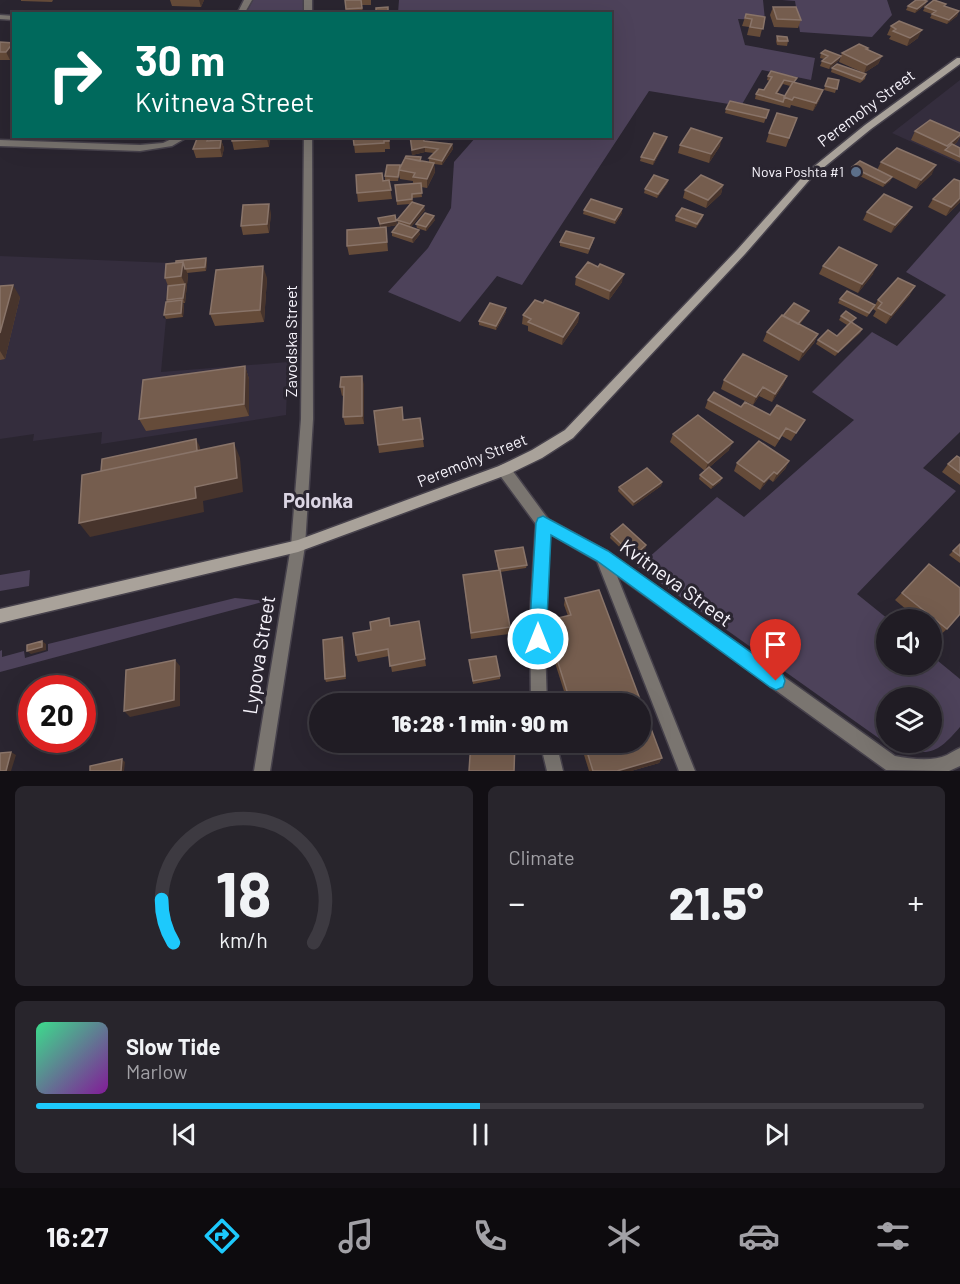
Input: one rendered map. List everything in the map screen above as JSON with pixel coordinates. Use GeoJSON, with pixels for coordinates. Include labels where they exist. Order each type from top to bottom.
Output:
{"type":"FeatureCollection","features":[{"type":"Feature","properties":{"kind":"main road","name":"Peremohy Street"},"geometry":{"type":"LineString","coordinates":[[0,616],[298,546],[504,470],[537,454],[568,434],[741,252],[809,176],[868,127],[960,60]]}},
{"type":"Feature","properties":{"kind":"street"},"geometry":{"type":"LineString","coordinates":[[0,143],[140,148],[159,147],[183,138]]}},
{"type":"Feature","properties":{"kind":"street","name":"Zavodska Street"},"geometry":{"type":"LineString","coordinates":[[298,546],[307,419],[308,138]]}},
{"type":"Feature","properties":{"kind":"street","name":"Kvitneva Street"},"geometry":{"type":"LineString","coordinates":[[504,470],[543,523],[602,556],[892,764],[927,770],[955,762],[960,756]]}},
{"type":"Feature","properties":{"kind":"street"},"geometry":{"type":"LineString","coordinates":[[539,693],[537,617],[543,523]]}},
{"type":"Feature","properties":{"kind":"street","name":"Lypova Street"},"geometry":{"type":"LineString","coordinates":[[262,771],[298,546]]}},
{"type":"Feature","properties":{"kind":"street"},"geometry":{"type":"LineString","coordinates":[[602,556],[687,771]]}},
{"type":"Feature","properties":{"kind":"street"},"geometry":{"type":"LineString","coordinates":[[551,753],[555,771]]}},
{"type":"Feature","properties":{"kind":"shaded area"},"geometry":{"type":"Polygon","coordinates":[[[253,0],[304,0],[304,12],[247,12],[253,0]]]}},
{"type":"Feature","properties":{"kind":"shaded area"},"geometry":{"type":"Polygon","coordinates":[[[399,0],[763,0],[765,20],[738,19],[745,45],[815,58],[811,80],[762,70],[741,106],[649,91],[522,285],[497,276],[460,322],[388,292],[428,248],[451,208],[454,162],[475,138],[612,138],[612,12],[398,12],[399,0]]]}},
{"type":"Feature","properties":{"kind":"shaded area"},"geometry":{"type":"Polygon","coordinates":[[[782,0],[887,0],[892,15],[872,37],[800,32],[795,1],[782,0]]]}},
{"type":"Feature","properties":{"kind":"shaded area"},"geometry":{"type":"Polygon","coordinates":[[[960,80],[960,164],[892,133],[960,80]]]}},
{"type":"Feature","properties":{"kind":"shaded area"},"geometry":{"type":"Polygon","coordinates":[[[960,211],[960,432],[923,468],[956,491],[857,594],[876,609],[876,675],[942,675],[942,664],[960,679],[960,727],[942,745],[942,687],[876,687],[876,736],[638,567],[717,497],[744,517],[854,420],[812,392],[872,332],[897,346],[946,295],[906,272],[960,211]]]}},
{"type":"Feature","properties":{"kind":"shaded area"},"geometry":{"type":"Polygon","coordinates":[[[0,256],[171,263],[163,318],[166,319],[161,372],[288,362],[286,415],[101,444],[102,432],[33,441],[34,434],[0,439],[0,256]]]}},
{"type":"Feature","properties":{"kind":"shaded area"},"geometry":{"type":"Polygon","coordinates":[[[30,570],[29,586],[0,591],[0,575],[30,570]]]}},
{"type":"Feature","properties":{"kind":"shaded area"},"geometry":{"type":"Polygon","coordinates":[[[235,598],[266,601],[0,672],[0,651],[2,650],[2,657],[24,651],[25,658],[48,651],[48,644],[235,598]]]}},
{"type":"Feature","properties":{"kind":"building"},"geometry":{"type":"Polygon","coordinates":[[[345,0],[361,0],[362,8],[346,9],[345,0]]]}},
{"type":"Feature","properties":{"kind":"building"},"geometry":{"type":"Polygon","coordinates":[[[916,0],[927,1],[917,9],[908,6],[916,0]]]}},
{"type":"Feature","properties":{"kind":"building"},"geometry":{"type":"Polygon","coordinates":[[[934,0],[959,11],[949,20],[932,14],[936,11],[925,7],[934,0]]]}},
{"type":"Feature","properties":{"kind":"building"},"geometry":{"type":"Polygon","coordinates":[[[388,7],[388,12],[376,12],[376,8],[388,7]]]}},
{"type":"Feature","properties":{"kind":"building"},"geometry":{"type":"Polygon","coordinates":[[[773,7],[796,7],[801,20],[777,19],[773,7]]]}},
{"type":"Feature","properties":{"kind":"building"},"geometry":{"type":"Polygon","coordinates":[[[746,14],[765,17],[763,29],[750,27],[752,19],[745,18],[746,14]]]}},
{"type":"Feature","properties":{"kind":"building"},"geometry":{"type":"Polygon","coordinates":[[[899,21],[922,30],[910,38],[893,31],[896,29],[891,26],[899,21]]]}},
{"type":"Feature","properties":{"kind":"building"},"geometry":{"type":"Polygon","coordinates":[[[777,36],[787,37],[788,41],[778,41],[777,36]]]}},
{"type":"Feature","properties":{"kind":"building"},"geometry":{"type":"Polygon","coordinates":[[[0,42],[12,43],[6,52],[0,52],[0,42]]]}},
{"type":"Feature","properties":{"kind":"building"},"geometry":{"type":"Polygon","coordinates":[[[859,44],[882,56],[867,65],[842,53],[859,44]]]}},
{"type":"Feature","properties":{"kind":"building"},"geometry":{"type":"Polygon","coordinates":[[[825,50],[841,56],[831,64],[822,61],[828,56],[821,53],[825,50]]]}},
{"type":"Feature","properties":{"kind":"building"},"geometry":{"type":"Polygon","coordinates":[[[837,64],[866,74],[862,79],[832,68],[837,64]]]}},
{"type":"Feature","properties":{"kind":"building"},"geometry":{"type":"Polygon","coordinates":[[[771,71],[797,78],[794,82],[784,80],[776,93],[785,96],[783,102],[756,94],[759,89],[764,90],[772,77],[768,76],[771,71]]]}},
{"type":"Feature","properties":{"kind":"building"},"geometry":{"type":"Polygon","coordinates":[[[828,78],[839,80],[837,89],[825,86],[828,78]]]}},
{"type":"Feature","properties":{"kind":"building"},"geometry":{"type":"Polygon","coordinates":[[[793,82],[823,90],[816,103],[794,97],[792,100],[784,97],[793,82]]]}},
{"type":"Feature","properties":{"kind":"building"},"geometry":{"type":"Polygon","coordinates":[[[730,101],[769,110],[766,118],[726,109],[730,101]]]}},
{"type":"Feature","properties":{"kind":"building"},"geometry":{"type":"Polygon","coordinates":[[[777,113],[797,118],[789,138],[769,133],[777,113]]]}},
{"type":"Feature","properties":{"kind":"building"},"geometry":{"type":"Polygon","coordinates":[[[930,120],[960,135],[947,146],[915,131],[930,120]]]}},
{"type":"Feature","properties":{"kind":"building"},"geometry":{"type":"Polygon","coordinates":[[[691,128],[722,138],[711,154],[680,145],[691,128]]]}},
{"type":"Feature","properties":{"kind":"building"},"geometry":{"type":"Polygon","coordinates":[[[654,133],[667,137],[654,160],[641,157],[654,133]]]}},
{"type":"Feature","properties":{"kind":"building"},"geometry":{"type":"Polygon","coordinates":[[[197,138],[208,138],[207,141],[221,140],[220,148],[193,149],[197,138]]]}},
{"type":"Feature","properties":{"kind":"building"},"geometry":{"type":"Polygon","coordinates":[[[232,138],[267,138],[267,139],[232,141],[232,138]]]}},
{"type":"Feature","properties":{"kind":"building"},"geometry":{"type":"Polygon","coordinates":[[[353,138],[389,138],[389,141],[384,141],[384,143],[354,145],[353,138]]]}},
{"type":"Feature","properties":{"kind":"building"},"geometry":{"type":"Polygon","coordinates":[[[410,138],[423,138],[424,141],[452,144],[442,161],[429,158],[438,149],[425,147],[412,150],[410,138]]]}},
{"type":"Feature","properties":{"kind":"building"},"geometry":{"type":"Polygon","coordinates":[[[952,144],[960,148],[960,157],[945,150],[952,144]]]}},
{"type":"Feature","properties":{"kind":"building"},"geometry":{"type":"Polygon","coordinates":[[[897,148],[936,165],[921,180],[881,162],[897,148]]]}},
{"type":"Feature","properties":{"kind":"building"},"geometry":{"type":"Polygon","coordinates":[[[406,156],[421,157],[420,161],[405,158],[406,156]]]}},
{"type":"Feature","properties":{"kind":"building"},"geometry":{"type":"Polygon","coordinates":[[[405,158],[434,163],[427,179],[413,177],[415,173],[399,170],[405,158]]]}},
{"type":"Feature","properties":{"kind":"building"},"geometry":{"type":"Polygon","coordinates":[[[860,161],[892,177],[885,183],[852,167],[860,161]]]}},
{"type":"Feature","properties":{"kind":"building"},"geometry":{"type":"Polygon","coordinates":[[[387,165],[400,165],[398,177],[385,176],[387,165]]]}},
{"type":"Feature","properties":{"kind":"building"},"geometry":{"type":"Polygon","coordinates":[[[382,173],[383,181],[389,180],[391,190],[357,193],[356,175],[382,173]]]}},
{"type":"Feature","properties":{"kind":"building"},"geometry":{"type":"Polygon","coordinates":[[[654,175],[668,180],[658,194],[645,189],[654,175]]]}},
{"type":"Feature","properties":{"kind":"building"},"geometry":{"type":"Polygon","coordinates":[[[701,175],[723,185],[708,200],[685,190],[701,175]]]}},
{"type":"Feature","properties":{"kind":"building"},"geometry":{"type":"Polygon","coordinates":[[[954,179],[960,181],[960,198],[951,207],[933,199],[954,179]]]}},
{"type":"Feature","properties":{"kind":"building"},"geometry":{"type":"Polygon","coordinates":[[[421,183],[422,193],[412,194],[412,199],[397,201],[395,185],[421,183]]]}},
{"type":"Feature","properties":{"kind":"building"},"geometry":{"type":"Polygon","coordinates":[[[884,194],[912,207],[895,225],[867,212],[884,194]]]}},
{"type":"Feature","properties":{"kind":"building"},"geometry":{"type":"Polygon","coordinates":[[[591,199],[622,209],[615,220],[584,210],[591,199]]]}},
{"type":"Feature","properties":{"kind":"building"},"geometry":{"type":"Polygon","coordinates":[[[412,202],[424,206],[410,224],[397,220],[412,202]]]}},
{"type":"Feature","properties":{"kind":"building"},"geometry":{"type":"Polygon","coordinates":[[[269,204],[267,224],[241,226],[243,205],[269,204]]]}},
{"type":"Feature","properties":{"kind":"building"},"geometry":{"type":"Polygon","coordinates":[[[682,208],[703,215],[697,224],[676,216],[682,208]]]}},
{"type":"Feature","properties":{"kind":"building"},"geometry":{"type":"Polygon","coordinates":[[[425,213],[434,216],[426,227],[416,224],[425,213]]]}},
{"type":"Feature","properties":{"kind":"building"},"geometry":{"type":"Polygon","coordinates":[[[395,215],[396,221],[380,224],[378,218],[395,215]]]}},
{"type":"Feature","properties":{"kind":"building"},"geometry":{"type":"Polygon","coordinates":[[[399,223],[419,230],[412,238],[392,232],[399,223]]]}},
{"type":"Feature","properties":{"kind":"building"},"geometry":{"type":"Polygon","coordinates":[[[386,227],[387,242],[347,246],[347,230],[386,227]]]}},
{"type":"Feature","properties":{"kind":"building"},"geometry":{"type":"Polygon","coordinates":[[[566,231],[594,238],[589,249],[560,242],[566,231]]]}},
{"type":"Feature","properties":{"kind":"building"},"geometry":{"type":"Polygon","coordinates":[[[839,247],[877,265],[862,284],[823,266],[839,247]]]}},
{"type":"Feature","properties":{"kind":"building"},"geometry":{"type":"Polygon","coordinates":[[[206,258],[205,267],[185,269],[183,262],[176,263],[176,261],[206,258]]]}},
{"type":"Feature","properties":{"kind":"building"},"geometry":{"type":"Polygon","coordinates":[[[183,262],[181,276],[165,278],[166,264],[183,262]]]}},
{"type":"Feature","properties":{"kind":"building"},"geometry":{"type":"Polygon","coordinates":[[[588,262],[598,267],[600,264],[624,274],[610,291],[576,277],[588,262]]]}},
{"type":"Feature","properties":{"kind":"building"},"geometry":{"type":"Polygon","coordinates":[[[263,266],[260,310],[210,314],[216,270],[263,266]]]}},
{"type":"Feature","properties":{"kind":"building"},"geometry":{"type":"Polygon","coordinates":[[[898,278],[915,286],[891,315],[878,308],[882,303],[878,300],[898,278]]]}},
{"type":"Feature","properties":{"kind":"building"},"geometry":{"type":"Polygon","coordinates":[[[185,284],[183,298],[167,300],[168,286],[185,284]]]}},
{"type":"Feature","properties":{"kind":"building"},"geometry":{"type":"Polygon","coordinates":[[[13,285],[0,333],[0,286],[13,285]]]}},
{"type":"Feature","properties":{"kind":"building"},"geometry":{"type":"Polygon","coordinates":[[[847,291],[875,305],[869,313],[840,299],[847,291]]]}},
{"type":"Feature","properties":{"kind":"building"},"geometry":{"type":"Polygon","coordinates":[[[182,300],[181,313],[164,315],[166,302],[182,300]]]}},
{"type":"Feature","properties":{"kind":"building"},"geometry":{"type":"Polygon","coordinates":[[[535,300],[543,303],[545,300],[579,313],[563,337],[528,322],[531,319],[523,315],[535,300]]]}},
{"type":"Feature","properties":{"kind":"building"},"geometry":{"type":"Polygon","coordinates":[[[490,303],[506,308],[496,326],[479,321],[490,303]]]}},
{"type":"Feature","properties":{"kind":"building"},"geometry":{"type":"Polygon","coordinates":[[[794,303],[809,311],[798,324],[783,316],[794,303]]]}},
{"type":"Feature","properties":{"kind":"building"},"geometry":{"type":"Polygon","coordinates":[[[846,311],[856,318],[851,322],[841,316],[846,311]]]}},
{"type":"Feature","properties":{"kind":"building"},"geometry":{"type":"Polygon","coordinates":[[[782,315],[818,334],[803,352],[767,332],[782,315]]]}},
{"type":"Feature","properties":{"kind":"building"},"geometry":{"type":"Polygon","coordinates":[[[851,322],[862,329],[838,352],[818,340],[828,330],[837,336],[851,322]]]}},
{"type":"Feature","properties":{"kind":"building"},"geometry":{"type":"Polygon","coordinates":[[[743,354],[787,376],[775,394],[763,387],[756,397],[724,380],[743,354]]]}},
{"type":"Feature","properties":{"kind":"building"},"geometry":{"type":"Polygon","coordinates":[[[245,366],[244,404],[139,419],[143,380],[245,366]]]}},
{"type":"Feature","properties":{"kind":"building"},"geometry":{"type":"Polygon","coordinates":[[[362,376],[362,416],[343,417],[344,387],[340,387],[341,377],[362,376]]]}},
{"type":"Feature","properties":{"kind":"building"},"geometry":{"type":"Polygon","coordinates":[[[714,392],[741,407],[745,402],[770,415],[777,405],[805,420],[796,433],[786,428],[779,439],[708,400],[714,392]]]}},
{"type":"Feature","properties":{"kind":"building"},"geometry":{"type":"Polygon","coordinates":[[[402,407],[403,420],[420,418],[423,439],[378,445],[374,411],[402,407]]]}},
{"type":"Feature","properties":{"kind":"building"},"geometry":{"type":"Polygon","coordinates":[[[698,415],[733,442],[708,463],[673,434],[698,415]]]}},
{"type":"Feature","properties":{"kind":"building"},"geometry":{"type":"Polygon","coordinates":[[[196,439],[197,451],[101,471],[102,459],[196,439]]]}},
{"type":"Feature","properties":{"kind":"building"},"geometry":{"type":"Polygon","coordinates":[[[759,441],[789,461],[777,474],[774,472],[764,482],[737,463],[759,441]]]}},
{"type":"Feature","properties":{"kind":"building"},"geometry":{"type":"Polygon","coordinates":[[[234,443],[237,478],[195,487],[196,498],[79,523],[82,475],[234,443]]]}},
{"type":"Feature","properties":{"kind":"building"},"geometry":{"type":"Polygon","coordinates":[[[957,456],[960,458],[960,473],[948,464],[957,456]]]}},
{"type":"Feature","properties":{"kind":"building"},"geometry":{"type":"Polygon","coordinates":[[[709,467],[722,478],[713,485],[700,475],[709,467]]]}},
{"type":"Feature","properties":{"kind":"building"},"geometry":{"type":"Polygon","coordinates":[[[647,468],[662,482],[634,502],[619,487],[647,468]]]}},
{"type":"Feature","properties":{"kind":"building"},"geometry":{"type":"Polygon","coordinates":[[[623,524],[646,545],[634,556],[611,534],[623,524]]]}},
{"type":"Feature","properties":{"kind":"building"},"geometry":{"type":"Polygon","coordinates":[[[960,544],[960,556],[953,551],[960,544]]]}},
{"type":"Feature","properties":{"kind":"building"},"geometry":{"type":"Polygon","coordinates":[[[523,547],[527,565],[499,569],[495,551],[523,547]]]}},
{"type":"Feature","properties":{"kind":"building"},"geometry":{"type":"Polygon","coordinates":[[[929,564],[960,588],[960,614],[947,629],[942,625],[942,609],[922,609],[902,593],[929,564]]]}},
{"type":"Feature","properties":{"kind":"building"},"geometry":{"type":"Polygon","coordinates":[[[500,570],[510,627],[471,633],[463,575],[500,570]]]}},
{"type":"Feature","properties":{"kind":"building"},"geometry":{"type":"Polygon","coordinates":[[[599,590],[638,693],[568,693],[545,621],[571,615],[565,598],[599,590]]]}},
{"type":"Feature","properties":{"kind":"building"},"geometry":{"type":"Polygon","coordinates":[[[389,618],[390,626],[419,621],[425,659],[390,666],[388,649],[356,655],[353,633],[371,630],[370,622],[389,618]]]}},
{"type":"Feature","properties":{"kind":"building"},"geometry":{"type":"Polygon","coordinates":[[[342,637],[345,676],[325,679],[323,640],[342,637]]]}},
{"type":"Feature","properties":{"kind":"building"},"geometry":{"type":"Polygon","coordinates":[[[42,641],[42,647],[27,651],[27,645],[42,641]]]}},
{"type":"Feature","properties":{"kind":"building"},"geometry":{"type":"Polygon","coordinates":[[[496,656],[500,676],[473,681],[469,660],[496,656]]]}},
{"type":"Feature","properties":{"kind":"building"},"geometry":{"type":"Polygon","coordinates":[[[175,660],[174,700],[124,711],[126,670],[175,660]]]}},
{"type":"Feature","properties":{"kind":"building"},"geometry":{"type":"Polygon","coordinates":[[[651,729],[662,758],[617,771],[593,771],[587,753],[651,753],[651,729]]]}},
{"type":"Feature","properties":{"kind":"building"},"geometry":{"type":"Polygon","coordinates":[[[11,752],[6,771],[0,771],[0,753],[11,752]]]}},
{"type":"Feature","properties":{"kind":"building"},"geometry":{"type":"Polygon","coordinates":[[[470,753],[515,753],[514,771],[469,771],[470,753]]]}},
{"type":"Feature","properties":{"kind":"building"},"geometry":{"type":"Polygon","coordinates":[[[122,759],[121,771],[90,771],[90,766],[122,759]]]}},
{"type":"Feature","properties":{"kind":"place","name":"Nova Poshta #1"},"geometry":{"type":"Point","coordinates":[856,172]}},
{"type":"Feature","properties":{"kind":"district","name":"Polonka"},"geometry":{"type":"Point","coordinates":[318,501]}},
{"type":"Feature","properties":{"kind":"route"},"geometry":{"type":"LineString","coordinates":[[538,639],[537,617],[543,523],[602,556],[776,681]]}}]}
